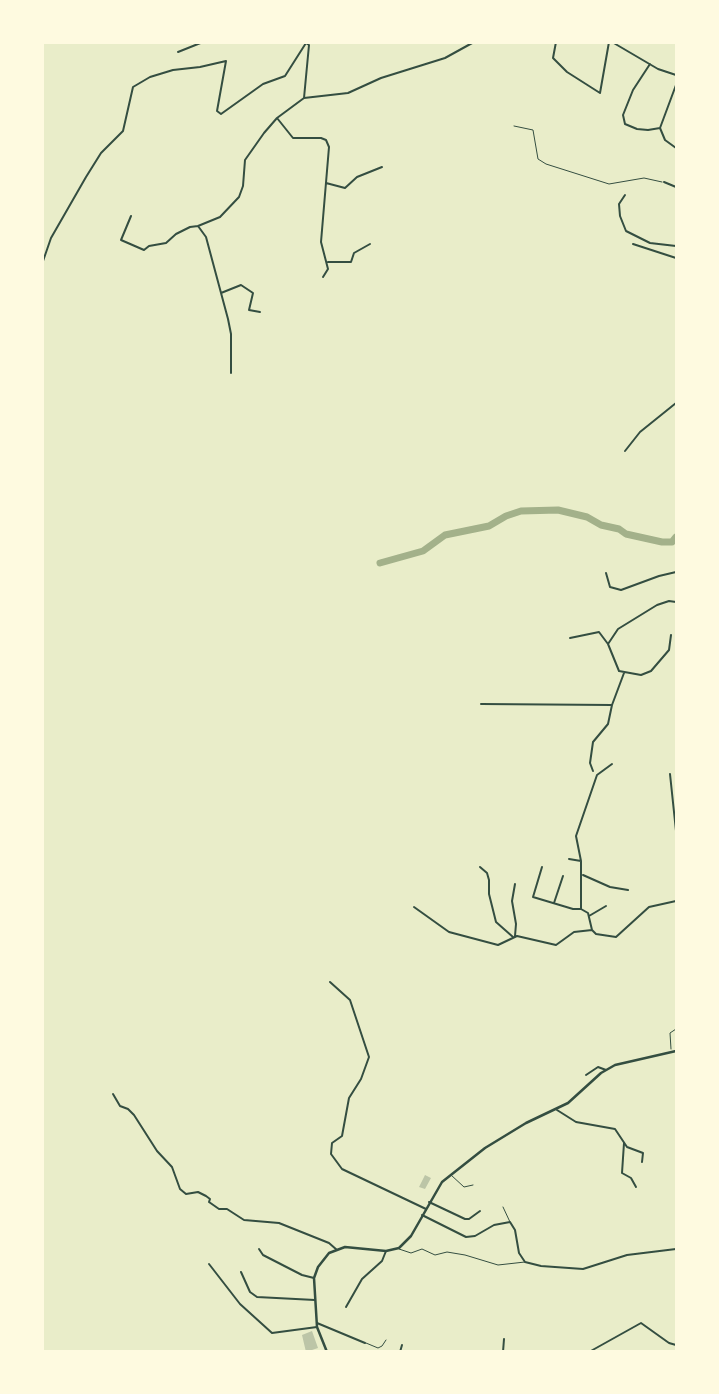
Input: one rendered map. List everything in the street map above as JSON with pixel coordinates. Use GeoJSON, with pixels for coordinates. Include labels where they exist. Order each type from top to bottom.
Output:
{"type":"FeatureCollection","features":[{"type":"Feature","properties":{"kind":"street"},"geometry":{"type":"LineString","coordinates":[[178,52],[203,42]]}},
{"type":"Feature","properties":{"kind":"street"},"geometry":{"type":"LineString","coordinates":[[131,216],[121,240],[144,250],[149,246],[166,243],[176,234],[190,227],[198,226],[220,217],[239,197],[243,186],[245,160],[264,133],[278,118],[304,98],[348,92],[381,78],[445,58],[474,42]]}},
{"type":"Feature","properties":{"kind":"street"},"geometry":{"type":"LineString","coordinates":[[556,42],[553,58],[567,72],[600,93],[609,42]]}},
{"type":"Feature","properties":{"kind":"street"},"geometry":{"type":"LineString","coordinates":[[612,42],[650,64],[676,75]]}},
{"type":"Feature","properties":{"kind":"street"},"geometry":{"type":"LineString","coordinates":[[304,98],[309,43]]}},
{"type":"Feature","properties":{"kind":"street"},"geometry":{"type":"LineString","coordinates":[[42,264],[51,238],[86,177],[101,153],[123,131],[133,88],[150,77],[173,70],[200,67],[226,61],[218,113],[221,114],[263,84],[285,76],[305,44],[309,43]]}},
{"type":"Feature","properties":{"kind":"street"},"geometry":{"type":"LineString","coordinates":[[650,64],[633,90],[623,115],[625,124],[637,129],[660,128]]}},
{"type":"Feature","properties":{"kind":"street"},"geometry":{"type":"LineString","coordinates":[[676,85],[660,128],[665,140],[676,148]]}},
{"type":"Feature","properties":{"kind":"street"},"geometry":{"type":"LineString","coordinates":[[278,118],[294,138],[326,140],[329,147],[321,242],[328,262],[328,270],[323,277]]}},
{"type":"Feature","properties":{"kind":"street"},"geometry":{"type":"LineString","coordinates":[[326,183],[345,188],[357,177],[382,166]]}},
{"type":"Feature","properties":{"kind":"street"},"geometry":{"type":"LineString","coordinates":[[664,182],[676,188]]}},
{"type":"Feature","properties":{"kind":"street"},"geometry":{"type":"LineString","coordinates":[[625,195],[619,204],[620,216],[626,231],[650,243],[676,246]]}},
{"type":"Feature","properties":{"kind":"street"},"geometry":{"type":"LineString","coordinates":[[198,226],[206,237],[231,334],[231,373]]}},
{"type":"Feature","properties":{"kind":"street"},"geometry":{"type":"LineString","coordinates":[[328,262],[350,263],[354,253],[370,244]]}},
{"type":"Feature","properties":{"kind":"street"},"geometry":{"type":"LineString","coordinates":[[633,244],[676,258]]}},
{"type":"Feature","properties":{"kind":"street"},"geometry":{"type":"LineString","coordinates":[[221,293],[241,285],[253,293],[249,310],[260,312]]}},
{"type":"Feature","properties":{"kind":"street"},"geometry":{"type":"LineString","coordinates":[[625,451],[640,432],[676,403]]}},
{"type":"Feature","properties":{"kind":"street"},"geometry":{"type":"LineString","coordinates":[[606,573],[610,587],[621,590],[676,572]]}},
{"type":"Feature","properties":{"kind":"street"},"geometry":{"type":"LineString","coordinates":[[608,644],[618,629],[657,605],[669,601],[676,602]]}},
{"type":"Feature","properties":{"kind":"street"},"geometry":{"type":"LineString","coordinates":[[570,638],[597,631],[608,644],[616,667],[624,673],[641,675],[651,671],[669,650],[671,635]]}},
{"type":"Feature","properties":{"kind":"street"},"geometry":{"type":"LineString","coordinates":[[593,771],[590,763],[593,742],[608,724],[612,705],[624,673]]}},
{"type":"Feature","properties":{"kind":"street"},"geometry":{"type":"LineString","coordinates":[[481,704],[612,705]]}},
{"type":"Feature","properties":{"kind":"street"},"geometry":{"type":"LineString","coordinates":[[612,764],[597,775],[576,836],[583,875],[580,898],[581,908],[589,916],[592,930],[596,934],[616,937],[649,907],[676,901]]}},
{"type":"Feature","properties":{"kind":"street"},"geometry":{"type":"LineString","coordinates":[[670,774],[676,831]]}},
{"type":"Feature","properties":{"kind":"street"},"geometry":{"type":"LineString","coordinates":[[569,859],[581,861]]}},
{"type":"Feature","properties":{"kind":"street"},"geometry":{"type":"LineString","coordinates":[[542,867],[532,896],[573,909],[581,908]]}},
{"type":"Feature","properties":{"kind":"street"},"geometry":{"type":"LineString","coordinates":[[480,868],[487,873],[489,894],[496,922],[514,936],[551,946],[574,932],[592,930]]}},
{"type":"Feature","properties":{"kind":"street"},"geometry":{"type":"LineString","coordinates":[[583,875],[610,887],[628,890]]}},
{"type":"Feature","properties":{"kind":"street"},"geometry":{"type":"LineString","coordinates":[[554,904],[563,876]]}},
{"type":"Feature","properties":{"kind":"street"},"geometry":{"type":"LineString","coordinates":[[514,884],[512,901],[514,936]]}},
{"type":"Feature","properties":{"kind":"street"},"geometry":{"type":"LineString","coordinates":[[589,916],[606,906]]}},
{"type":"Feature","properties":{"kind":"street"},"geometry":{"type":"LineString","coordinates":[[414,907],[450,932],[498,945],[514,936]]}},
{"type":"Feature","properties":{"kind":"street"},"geometry":{"type":"LineString","coordinates":[[330,982],[350,1000],[369,1057],[361,1079],[349,1098],[342,1136],[332,1143],[331,1154],[342,1170],[426,1209]]}},
{"type":"Feature","properties":{"kind":"street"},"geometry":{"type":"LineString","coordinates":[[327,1352],[317,1325],[314,1278],[322,1260],[329,1253],[356,1246],[386,1251],[398,1248],[411,1236],[442,1182],[485,1148],[526,1123],[568,1104],[606,1070],[631,1060],[675,1052]]}},
{"type":"Feature","properties":{"kind":"street"},"geometry":{"type":"LineString","coordinates":[[586,1076],[598,1067],[606,1070]]}},
{"type":"Feature","properties":{"kind":"street"},"geometry":{"type":"LineString","coordinates":[[113,1094],[120,1106],[128,1109],[134,1115],[157,1151],[172,1167],[180,1189],[186,1194],[198,1192],[210,1199],[210,1202],[219,1209],[227,1209],[244,1220],[279,1223],[330,1243],[337,1250]]}},
{"type":"Feature","properties":{"kind":"street"},"geometry":{"type":"LineString","coordinates":[[557,1110],[576,1122],[615,1128],[624,1143],[631,1149],[643,1153],[642,1162]]}},
{"type":"Feature","properties":{"kind":"street"},"geometry":{"type":"LineString","coordinates":[[624,1143],[622,1173],[631,1178],[636,1187]]}},
{"type":"Feature","properties":{"kind":"street"},"geometry":{"type":"LineString","coordinates":[[429,1202],[464,1219],[469,1219],[480,1211]]}},
{"type":"Feature","properties":{"kind":"street"},"geometry":{"type":"LineString","coordinates":[[422,1216],[466,1237],[475,1236],[494,1225],[510,1222],[515,1230],[519,1253],[526,1262],[557,1268],[583,1269],[627,1255],[676,1251]]}},
{"type":"Feature","properties":{"kind":"street"},"geometry":{"type":"LineString","coordinates":[[259,1249],[263,1255],[302,1275],[314,1278]]}},
{"type":"Feature","properties":{"kind":"street"},"geometry":{"type":"LineString","coordinates":[[346,1307],[362,1278],[382,1261],[386,1251]]}},
{"type":"Feature","properties":{"kind":"street"},"geometry":{"type":"LineString","coordinates":[[209,1264],[240,1304],[272,1333],[317,1325],[366,1343]]}},
{"type":"Feature","properties":{"kind":"street"},"geometry":{"type":"LineString","coordinates":[[241,1272],[250,1292],[257,1297],[315,1300]]}},
{"type":"Feature","properties":{"kind":"street"},"geometry":{"type":"LineString","coordinates":[[589,1352],[641,1323],[669,1343],[676,1345]]}},
{"type":"Feature","properties":{"kind":"street"},"geometry":{"type":"LineString","coordinates":[[503,1352],[504,1339]]}},
{"type":"Feature","properties":{"kind":"street"},"geometry":{"type":"LineString","coordinates":[[400,1352],[402,1345]]}},
{"type":"Feature","properties":{"kind":"lane"},"geometry":{"type":"LineString","coordinates":[[450,1174],[464,1187],[473,1185]]}},
{"type":"Feature","properties":{"kind":"lane"},"geometry":{"type":"LineString","coordinates":[[503,1207],[510,1222]]}},
{"type":"Feature","properties":{"kind":"lane"},"geometry":{"type":"LineString","coordinates":[[398,1248],[411,1253],[422,1249],[435,1254],[456,1254],[498,1266],[526,1262]]}},
{"type":"Feature","properties":{"kind":"lane"},"geometry":{"type":"LineString","coordinates":[[366,1343],[378,1348],[386,1340]]}},
{"type":"Feature","properties":{"kind":"path"},"geometry":{"type":"LineString","coordinates":[[514,126],[533,130],[538,159],[546,164],[609,184],[644,178],[664,182]]}},
{"type":"Feature","properties":{"kind":"path"},"geometry":{"type":"LineString","coordinates":[[675,1052],[670,1033],[676,1029]]}},
{"type":"Feature","properties":{"kind":"building"},"geometry":{"type":"Polygon","coordinates":[[[425,1175],[431,1178],[425,1189],[419,1187],[425,1175]]]}},
{"type":"Feature","properties":{"kind":"building"},"geometry":{"type":"Polygon","coordinates":[[[312,1331],[318,1348],[306,1352],[302,1335],[312,1331]]]}},
{"type":"Feature","properties":{"kind":"waterway"},"geometry":{"type":"LineString","coordinates":[[380,563],[423,551],[445,535],[489,526],[506,516],[521,511],[558,510],[587,517],[601,525],[619,529],[626,534],[662,542],[672,542],[676,537]]}}]}
